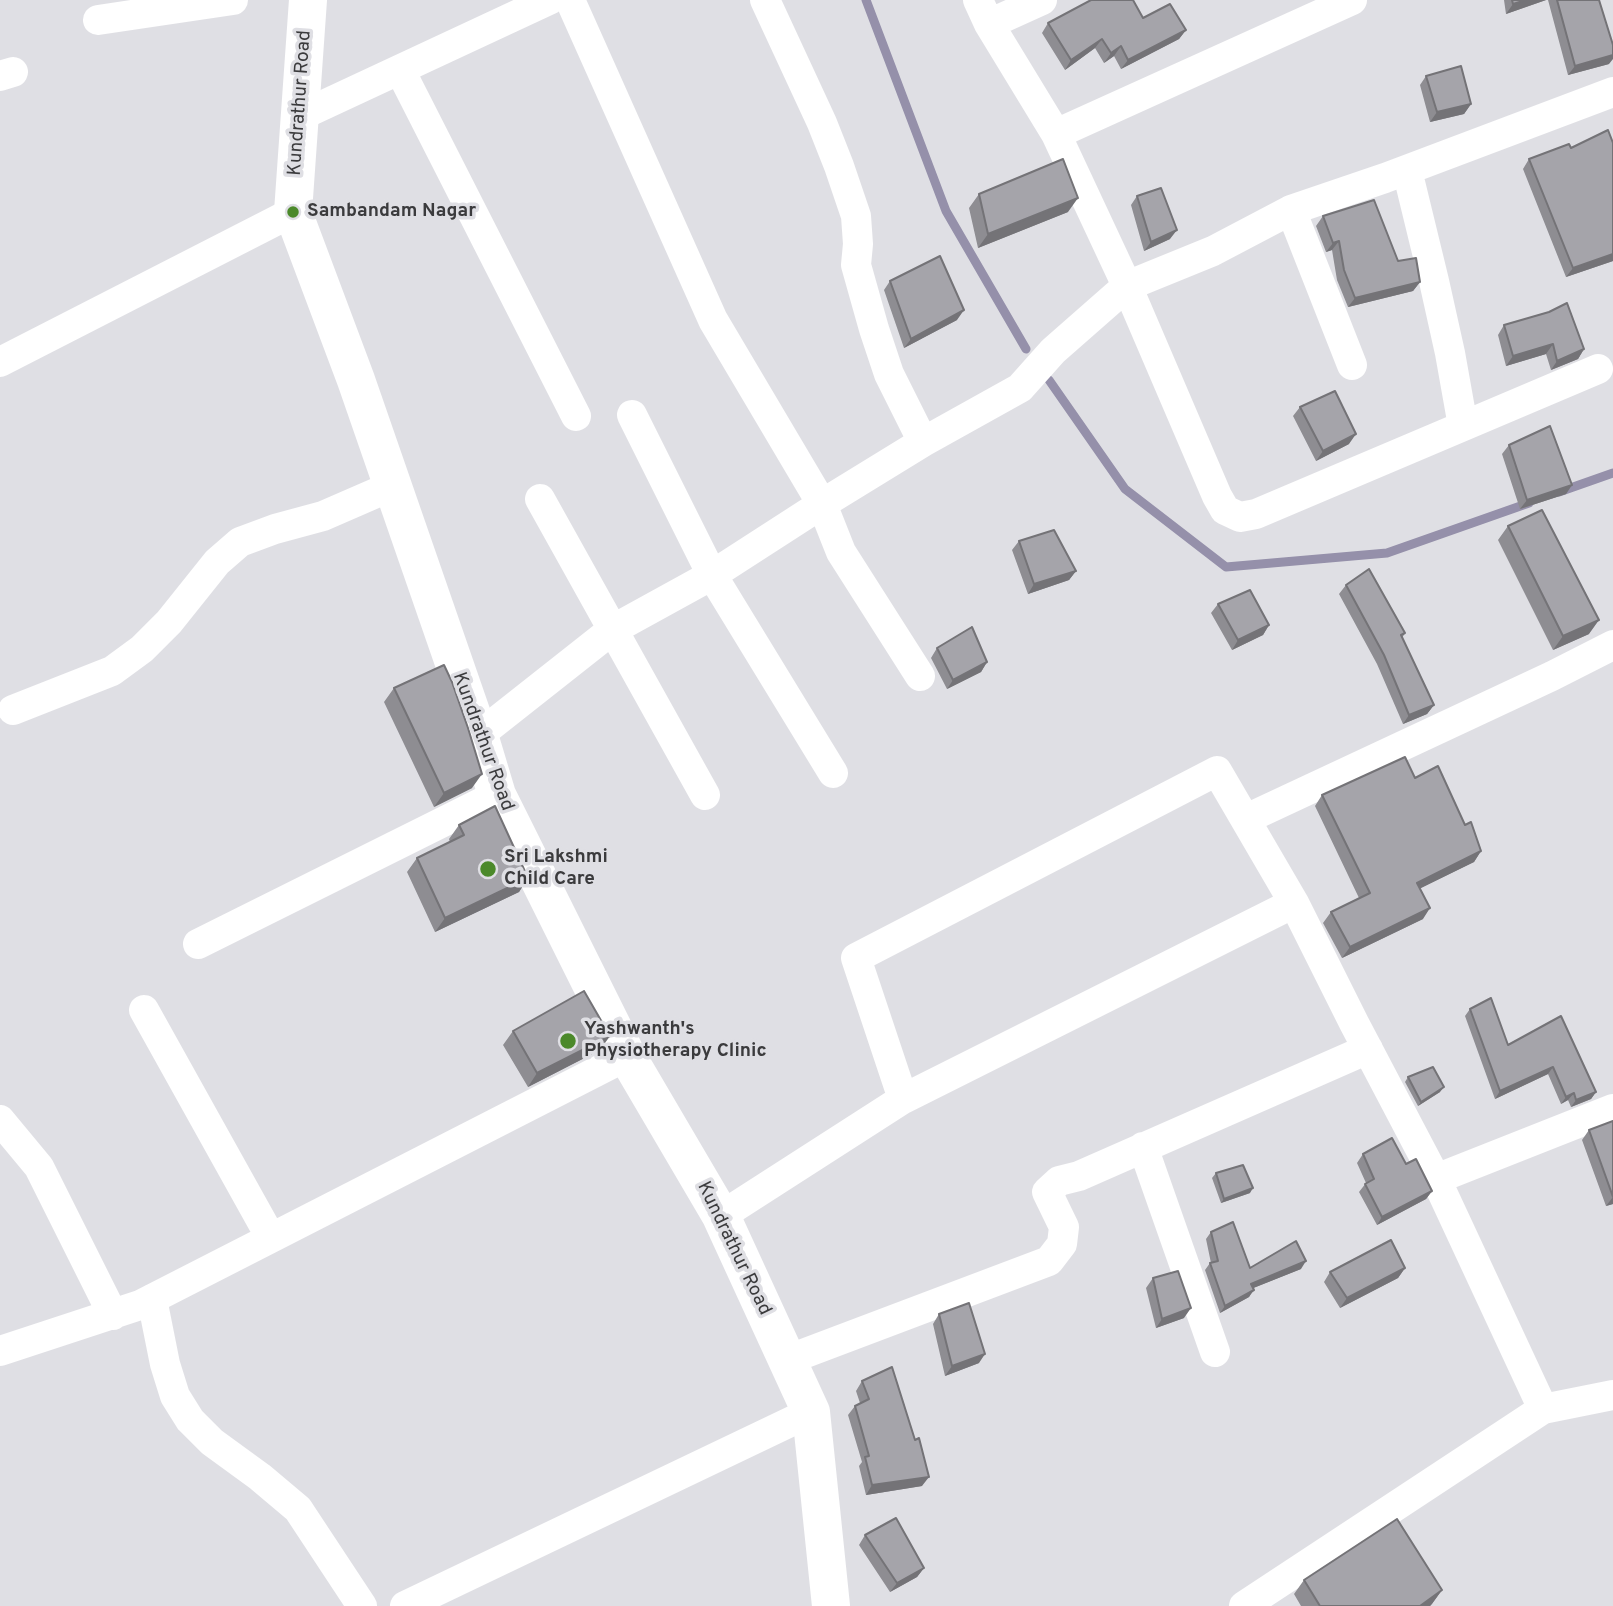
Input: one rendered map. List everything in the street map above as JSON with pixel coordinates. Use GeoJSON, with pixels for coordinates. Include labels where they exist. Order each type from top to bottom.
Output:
{"type":"FeatureCollection","features":[{"type":"Feature","properties":{"kind":"street"},"geometry":{"type":"LineString","coordinates":[[98,20],[233,0]]}},
{"type":"Feature","properties":{"kind":"street","name":"Kundrathur Road"},"geometry":{"type":"LineString","coordinates":[[308,0],[293,212],[356,380],[479,735],[497,795],[627,1056],[721,1216],[810,1412],[831,1606]]}},
{"type":"Feature","properties":{"kind":"street"},"geometry":{"type":"LineString","coordinates":[[300,116],[549,0]]}},
{"type":"Feature","properties":{"kind":"street"},"geometry":{"type":"LineString","coordinates":[[570,0],[713,320],[822,504],[841,552],[920,676]]}},
{"type":"Feature","properties":{"kind":"street"},"geometry":{"type":"LineString","coordinates":[[765,0],[822,122],[839,166],[856,216],[856,265],[874,329],[889,374],[923,442]]}},
{"type":"Feature","properties":{"kind":"street"},"geometry":{"type":"LineString","coordinates":[[1042,0],[984,12],[1056,134],[1127,286],[1225,510],[1240,517],[1256,514],[1598,369]]}},
{"type":"Feature","properties":{"kind":"street"},"geometry":{"type":"LineString","coordinates":[[1056,134],[1352,0]]}},
{"type":"Feature","properties":{"kind":"street"},"geometry":{"type":"LineString","coordinates":[[400,70],[576,416]]}},
{"type":"Feature","properties":{"kind":"street"},"geometry":{"type":"LineString","coordinates":[[479,735],[612,630],[712,575],[923,442],[1020,388],[1053,351],[1127,286],[1213,251],[1291,210],[1610,101]]}},
{"type":"Feature","properties":{"kind":"street"},"geometry":{"type":"LineString","coordinates":[[1407,170],[1450,353],[1463,426]]}},
{"type":"Feature","properties":{"kind":"street"},"geometry":{"type":"LineString","coordinates":[[1291,210],[1352,365]]}},
{"type":"Feature","properties":{"kind":"street"},"geometry":{"type":"LineString","coordinates":[[0,362],[293,212]]}},
{"type":"Feature","properties":{"kind":"street"},"geometry":{"type":"LineString","coordinates":[[632,415],[712,575],[833,773]]}},
{"type":"Feature","properties":{"kind":"street"},"geometry":{"type":"LineString","coordinates":[[13,710],[112,671],[142,649],[169,622],[216,562],[240,542],[323,516],[392,486]]}},
{"type":"Feature","properties":{"kind":"street"},"geometry":{"type":"LineString","coordinates":[[540,499],[705,795]]}},
{"type":"Feature","properties":{"kind":"street"},"geometry":{"type":"LineString","coordinates":[[1246,819],[1613,645]]}},
{"type":"Feature","properties":{"kind":"street"},"geometry":{"type":"LineString","coordinates":[[903,1099],[856,958],[1217,771],[1294,903],[1436,1179],[1543,1409]]}},
{"type":"Feature","properties":{"kind":"street"},"geometry":{"type":"LineString","coordinates":[[198,944],[497,795]]}},
{"type":"Feature","properties":{"kind":"street"},"geometry":{"type":"LineString","coordinates":[[721,1216],[903,1099],[1294,903]]}},
{"type":"Feature","properties":{"kind":"street"},"geometry":{"type":"LineString","coordinates":[[144,1010],[271,1238]]}},
{"type":"Feature","properties":{"kind":"street"},"geometry":{"type":"LineString","coordinates":[[787,1360],[1049,1261],[1062,1244],[1064,1227],[1047,1192],[1059,1181],[1079,1176],[1368,1049]]}},
{"type":"Feature","properties":{"kind":"street"},"geometry":{"type":"LineString","coordinates":[[0,1351],[146,1302],[627,1056]]}},
{"type":"Feature","properties":{"kind":"street"},"geometry":{"type":"LineString","coordinates":[[1436,1179],[1613,1109]]}},
{"type":"Feature","properties":{"kind":"street"},"geometry":{"type":"LineString","coordinates":[[0,1120],[38,1167],[113,1315]]}},
{"type":"Feature","properties":{"kind":"street"},"geometry":{"type":"LineString","coordinates":[[1143,1147],[1215,1352]]}},
{"type":"Feature","properties":{"kind":"street"},"geometry":{"type":"LineString","coordinates":[[146,1302],[175,1396],[190,1420],[212,1442],[298,1509],[362,1606]]}},
{"type":"Feature","properties":{"kind":"street"},"geometry":{"type":"LineString","coordinates":[[1244,1606],[1543,1409],[1613,1395]]}},
{"type":"Feature","properties":{"kind":"street"},"geometry":{"type":"LineString","coordinates":[[405,1606],[810,1412]]}},
{"type":"Feature","properties":{"kind":"building"},"geometry":{"type":"Polygon","coordinates":[[[1091,0],[1133,0],[1143,18],[1170,4],[1186,30],[1128,60],[1121,46],[1111,53],[1102,39],[1071,60],[1048,23],[1091,0]]]}},
{"type":"Feature","properties":{"kind":"building"},"geometry":{"type":"Polygon","coordinates":[[[1557,0],[1599,0],[1613,45],[1613,55],[1575,66],[1557,0]]]}},
{"type":"Feature","properties":{"kind":"building"},"geometry":{"type":"Polygon","coordinates":[[[1461,66],[1471,104],[1437,112],[1426,76],[1461,66]]]}},
{"type":"Feature","properties":{"kind":"building"},"geometry":{"type":"Polygon","coordinates":[[[1608,130],[1613,143],[1613,254],[1573,268],[1529,159],[1569,144],[1571,148],[1608,130]]]}},
{"type":"Feature","properties":{"kind":"building"},"geometry":{"type":"Polygon","coordinates":[[[1063,159],[1078,198],[988,234],[979,194],[1063,159]]]}},
{"type":"Feature","properties":{"kind":"building"},"geometry":{"type":"Polygon","coordinates":[[[1161,188],[1177,230],[1151,242],[1137,196],[1161,188]]]}},
{"type":"Feature","properties":{"kind":"building"},"geometry":{"type":"Polygon","coordinates":[[[1374,200],[1398,261],[1416,258],[1420,282],[1355,298],[1344,270],[1339,241],[1333,243],[1323,216],[1374,200]]]}},
{"type":"Feature","properties":{"kind":"building"},"geometry":{"type":"Polygon","coordinates":[[[940,256],[964,310],[911,339],[890,281],[940,256]]]}},
{"type":"Feature","properties":{"kind":"building"},"geometry":{"type":"Polygon","coordinates":[[[1567,303],[1584,349],[1557,361],[1553,344],[1513,356],[1504,325],[1549,312],[1567,303]]]}},
{"type":"Feature","properties":{"kind":"building"},"geometry":{"type":"Polygon","coordinates":[[[1335,391],[1356,434],[1323,451],[1300,407],[1335,391]]]}},
{"type":"Feature","properties":{"kind":"building"},"geometry":{"type":"Polygon","coordinates":[[[1550,426],[1572,485],[1527,500],[1509,445],[1550,426]]]}},
{"type":"Feature","properties":{"kind":"building"},"geometry":{"type":"Polygon","coordinates":[[[1542,510],[1599,620],[1563,636],[1508,526],[1542,510]]]}},
{"type":"Feature","properties":{"kind":"building"},"geometry":{"type":"Polygon","coordinates":[[[1054,530],[1076,571],[1034,584],[1019,541],[1054,530]]]}},
{"type":"Feature","properties":{"kind":"building"},"geometry":{"type":"Polygon","coordinates":[[[1369,569],[1405,633],[1401,635],[1434,705],[1409,715],[1384,655],[1346,585],[1369,569]]]}},
{"type":"Feature","properties":{"kind":"building"},"geometry":{"type":"Polygon","coordinates":[[[1250,590],[1269,625],[1238,640],[1218,604],[1250,590]]]}},
{"type":"Feature","properties":{"kind":"building"},"geometry":{"type":"Polygon","coordinates":[[[972,627],[987,662],[953,680],[937,648],[972,627]]]}},
{"type":"Feature","properties":{"kind":"building"},"geometry":{"type":"Polygon","coordinates":[[[444,665],[482,774],[444,793],[394,688],[444,665]]]}},
{"type":"Feature","properties":{"kind":"building"},"geometry":{"type":"Polygon","coordinates":[[[1405,757],[1415,778],[1438,766],[1465,825],[1471,822],[1481,851],[1417,883],[1430,908],[1350,947],[1331,912],[1370,893],[1322,795],[1405,757]]]}},
{"type":"Feature","properties":{"kind":"building"},"geometry":{"type":"Polygon","coordinates":[[[495,806],[528,878],[445,918],[417,858],[464,835],[459,825],[495,806]]]}},
{"type":"Feature","properties":{"kind":"building"},"geometry":{"type":"Polygon","coordinates":[[[584,991],[610,1036],[537,1073],[513,1031],[584,991]]]}},
{"type":"Feature","properties":{"kind":"building"},"geometry":{"type":"Polygon","coordinates":[[[1491,998],[1508,1045],[1561,1016],[1596,1092],[1576,1100],[1574,1093],[1566,1097],[1553,1067],[1500,1091],[1470,1009],[1491,998]]]}},
{"type":"Feature","properties":{"kind":"building"},"geometry":{"type":"Polygon","coordinates":[[[1433,1067],[1444,1087],[1421,1102],[1408,1077],[1433,1067]]]}},
{"type":"Feature","properties":{"kind":"building"},"geometry":{"type":"Polygon","coordinates":[[[1613,1121],[1613,1197],[1589,1130],[1613,1121]]]}},
{"type":"Feature","properties":{"kind":"building"},"geometry":{"type":"Polygon","coordinates":[[[1392,1138],[1406,1164],[1416,1159],[1432,1191],[1382,1217],[1365,1184],[1374,1179],[1363,1154],[1392,1138]]]}},
{"type":"Feature","properties":{"kind":"building"},"geometry":{"type":"Polygon","coordinates":[[[1243,1165],[1253,1188],[1224,1199],[1216,1173],[1243,1165]]]}},
{"type":"Feature","properties":{"kind":"building"},"geometry":{"type":"Polygon","coordinates":[[[1233,1222],[1250,1268],[1296,1241],[1306,1261],[1251,1284],[1254,1290],[1225,1306],[1210,1263],[1218,1261],[1211,1232],[1233,1222]]]}},
{"type":"Feature","properties":{"kind":"building"},"geometry":{"type":"Polygon","coordinates":[[[1391,1240],[1405,1268],[1347,1298],[1330,1272],[1391,1240]]]}},
{"type":"Feature","properties":{"kind":"building"},"geometry":{"type":"Polygon","coordinates":[[[1178,1271],[1191,1308],[1162,1319],[1153,1278],[1178,1271]]]}},
{"type":"Feature","properties":{"kind":"building"},"geometry":{"type":"Polygon","coordinates":[[[969,1303],[985,1354],[952,1366],[939,1314],[969,1303]]]}},
{"type":"Feature","properties":{"kind":"building"},"geometry":{"type":"Polygon","coordinates":[[[892,1367],[915,1440],[919,1438],[929,1477],[872,1485],[865,1457],[869,1456],[855,1406],[869,1399],[862,1381],[892,1367]]]}},
{"type":"Feature","properties":{"kind":"building"},"geometry":{"type":"Polygon","coordinates":[[[896,1518],[924,1568],[897,1583],[865,1535],[896,1518]]]}},
{"type":"Feature","properties":{"kind":"building"},"geometry":{"type":"Polygon","coordinates":[[[1397,1519],[1442,1590],[1420,1606],[1320,1606],[1304,1580],[1397,1519]]]}},
{"type":"Feature","properties":{"kind":"waterway"},"geometry":{"type":"LineString","coordinates":[[866,0],[946,211],[1026,349]]}},
{"type":"Feature","properties":{"kind":"waterway"},"geometry":{"type":"LineString","coordinates":[[1049,380],[1125,489],[1226,567],[1387,553],[1529,503]]}},
{"type":"Feature","properties":{"kind":"waterway"},"geometry":{"type":"LineString","coordinates":[[1559,492],[1613,473]]}},
{"type":"Feature","properties":{"kind":"place","name":"Sambandam Nagar"},"geometry":{"type":"Point","coordinates":[293,212]}},
{"type":"Feature","properties":{"kind":"place","name":"Sri Lakshmi Child Care"},"geometry":{"type":"Point","coordinates":[488,869]}},
{"type":"Feature","properties":{"kind":"place","name":"Yashwanth's Physiotherapy Clinic"},"geometry":{"type":"Point","coordinates":[568,1041]}}]}
